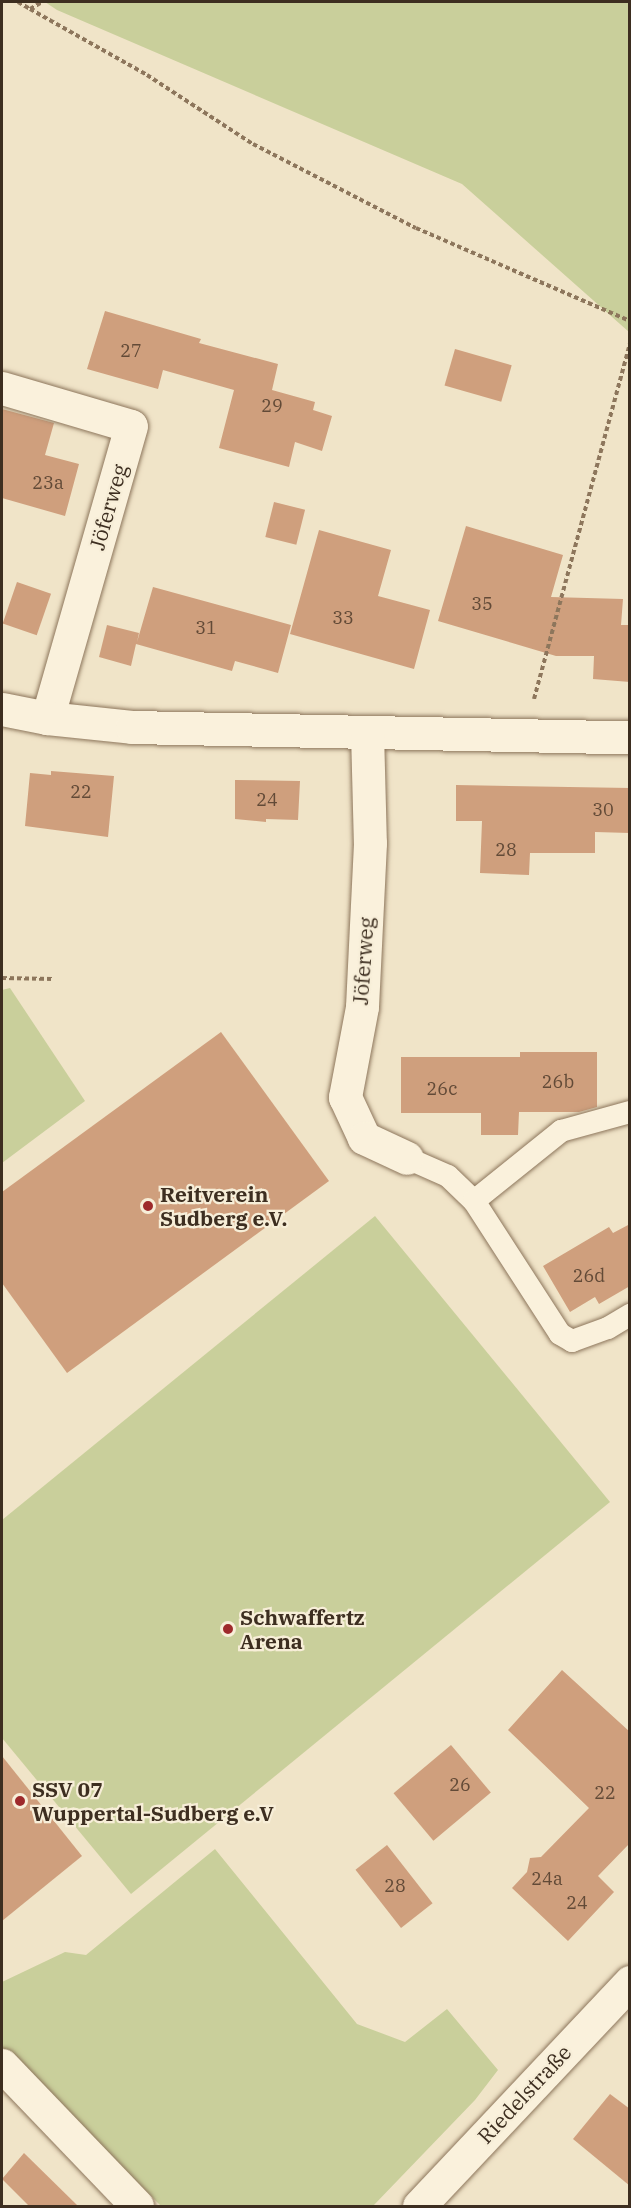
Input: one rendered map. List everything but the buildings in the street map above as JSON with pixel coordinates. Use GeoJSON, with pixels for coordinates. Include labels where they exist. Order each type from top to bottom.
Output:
{"type":"FeatureCollection","features":[{"type":"Feature","properties":{"kind":"street","name":"Jöferweg"},"geometry":{"type":"LineString","coordinates":[[2,388],[131,426],[47,718]]}},
{"type":"Feature","properties":{"kind":"street"},"geometry":{"type":"LineString","coordinates":[[2,709],[47,718],[132,727],[630,737]]}},
{"type":"Feature","properties":{"kind":"street","name":"Jöferweg"},"geometry":{"type":"LineString","coordinates":[[367,732],[370,843],[362,1006],[345,1097],[364,1138],[407,1158]]}},
{"type":"Feature","properties":{"kind":"street","name":"Riedelstraße"},"geometry":{"type":"LineString","coordinates":[[418,2206],[630,1982]]}},
{"type":"Feature","properties":{"kind":"street"},"geometry":{"type":"LineString","coordinates":[[2,2065],[137,2206]]}},
{"type":"Feature","properties":{"kind":"lane"},"geometry":{"type":"LineString","coordinates":[[474,1201],[561,1131],[630,1112]]}},
{"type":"Feature","properties":{"kind":"lane"},"geometry":{"type":"LineString","coordinates":[[407,1158],[448,1176],[474,1201],[560,1334],[572,1341],[608,1328],[630,1315]]}},
{"type":"Feature","properties":{"kind":"path"},"geometry":{"type":"LineString","coordinates":[[18,2],[147,75],[253,144],[416,228],[630,321]]}},
{"type":"Feature","properties":{"kind":"path"},"geometry":{"type":"LineString","coordinates":[[30,9],[42,2]]}},
{"type":"Feature","properties":{"kind":"path"},"geometry":{"type":"LineString","coordinates":[[525,735],[630,342]]}},
{"type":"Feature","properties":{"kind":"path"},"geometry":{"type":"LineString","coordinates":[[2,978],[53,979]]}},
{"type":"Feature","properties":{"kind":"green space"},"geometry":{"type":"Polygon","coordinates":[[[45,2],[629,2],[629,332],[462,184],[57,10],[45,2]]]}},
{"type":"Feature","properties":{"kind":"green space"},"geometry":{"type":"Polygon","coordinates":[[[10,988],[85,1101],[2,1163],[2,990],[10,988]]]}},
{"type":"Feature","properties":{"kind":"green space","name":"Schwaffertz Arena"},"geometry":{"type":"Polygon","coordinates":[[[375,1216],[610,1502],[131,1894],[2,1738],[2,1520],[375,1216]]]}},
{"type":"Feature","properties":{"kind":"green space"},"geometry":{"type":"Polygon","coordinates":[[[215,1849],[357,2024],[405,2042],[447,2009],[498,2070],[475,2100],[373,2206],[161,2206],[2,2048],[2,1982],[65,1952],[86,1955],[215,1849]]]}},
{"type":"Feature","properties":{"kind":"place","name":"Reitverein Sudberg e.V."},"geometry":{"type":"Point","coordinates":[148,1206]}},
{"type":"Feature","properties":{"kind":"place","name":"Schwaffertz Arena"},"geometry":{"type":"Point","coordinates":[228,1629]}},
{"type":"Feature","properties":{"kind":"place","name":"SSV 07 Wuppertal-Sudberg e.V"},"geometry":{"type":"Point","coordinates":[20,1801]}}]}
